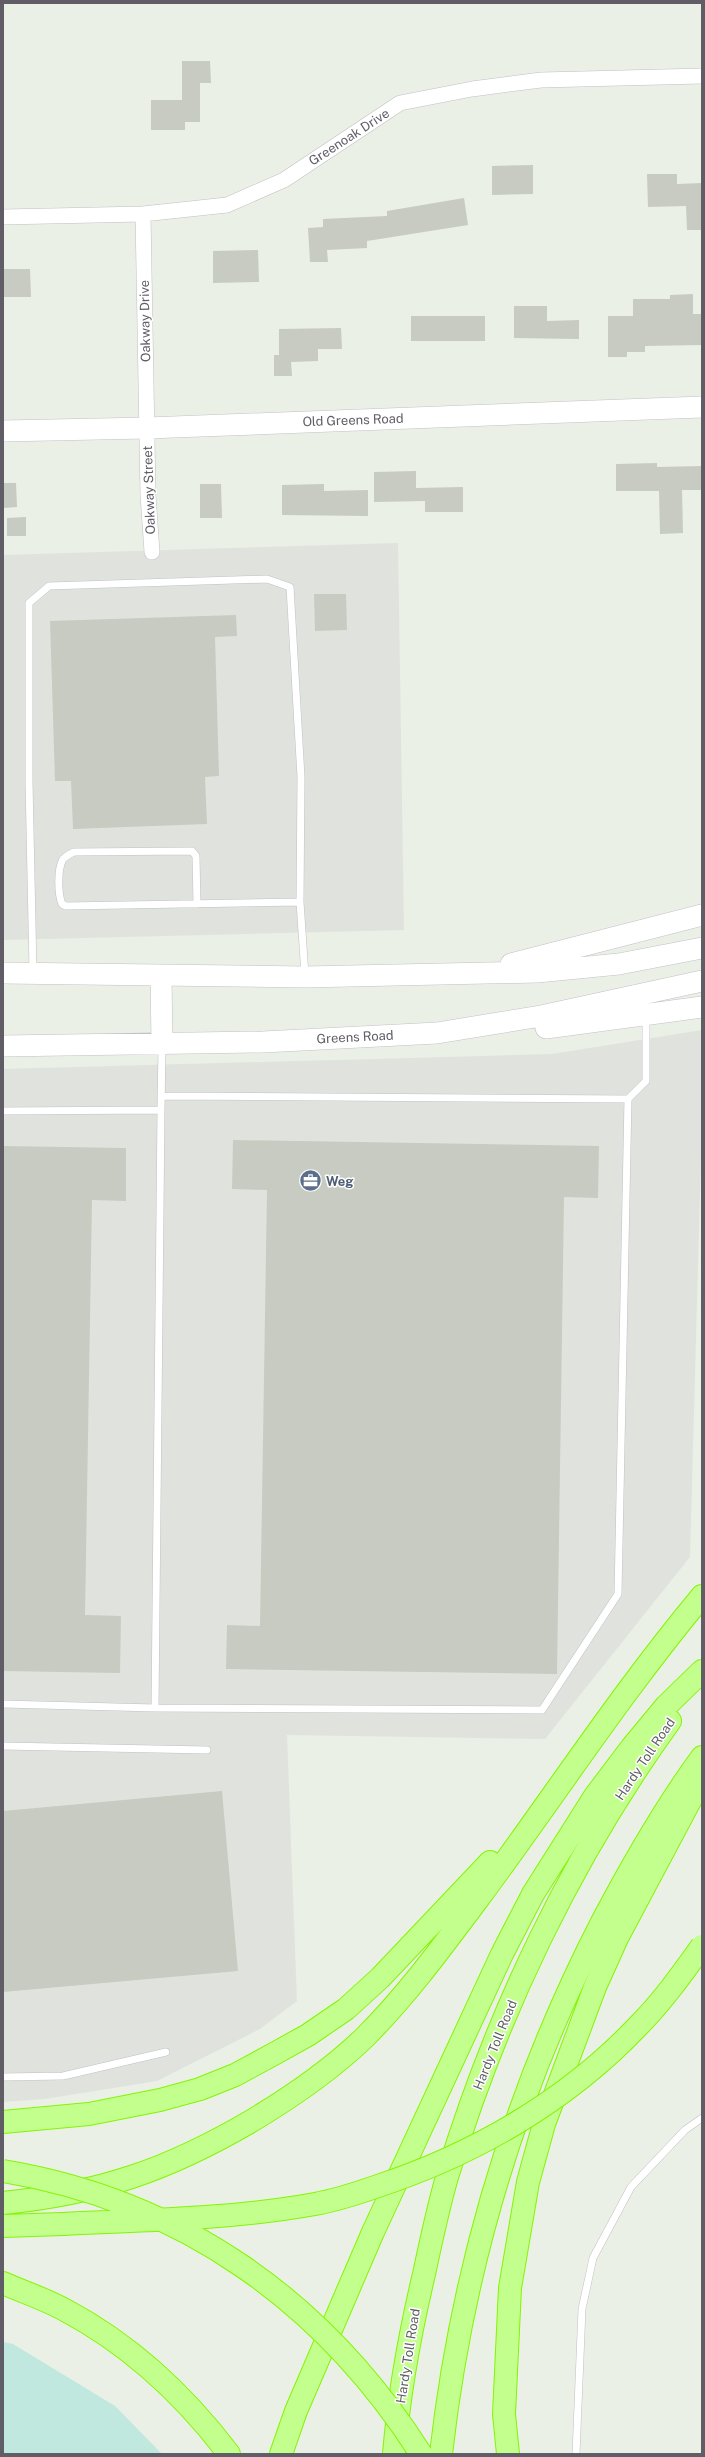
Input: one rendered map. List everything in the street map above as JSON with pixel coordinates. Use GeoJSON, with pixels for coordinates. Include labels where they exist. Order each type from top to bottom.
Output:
{"type":"FeatureCollection","features":[{"type":"Feature","properties":{"kind":"highway"},"geometry":{"type":"LineString","coordinates":[[3,2122],[119,2110],[200,2089],[235,2075],[308,2035],[346,2009],[380,1978],[487,1866],[569,1770],[702,1596]]}},
{"type":"Feature","properties":{"kind":"highway"},"geometry":{"type":"LineString","coordinates":[[282,2454],[296,2411],[373,2232],[502,1954],[533,1894],[578,1821],[632,1747],[666,1706],[702,1671]]}},
{"type":"Feature","properties":{"kind":"highway","name":"Hardy Toll Road"},"geometry":{"type":"LineString","coordinates":[[394,2454],[410,2334],[430,2247],[447,2178],[489,2055],[545,1931],[577,1868],[646,1755],[702,1678]]}},
{"type":"Feature","properties":{"kind":"highway"},"geometry":{"type":"LineString","coordinates":[[441,2454],[460,2325],[476,2252],[508,2144],[532,2078],[559,2012],[641,1849],[702,1757]]}},
{"type":"Feature","properties":{"kind":"highway"},"geometry":{"type":"LineString","coordinates":[[3,2203],[39,2200],[97,2188],[178,2161],[212,2144],[292,2097],[364,2038],[395,2005],[428,1966],[520,1843],[569,1770]]}},
{"type":"Feature","properties":{"kind":"highway"},"geometry":{"type":"LineString","coordinates":[[508,2454],[504,2414],[510,2288],[528,2182],[544,2124],[595,1987],[611,1952],[702,1777]]}},
{"type":"Feature","properties":{"kind":"highway"},"geometry":{"type":"LineString","coordinates":[[3,2226],[211,2218],[282,2209],[350,2196],[419,2173],[479,2145],[526,2118],[571,2086],[638,2026],[674,1985],[702,1946]]}},
{"type":"Feature","properties":{"kind":"highway"},"geometry":{"type":"LineString","coordinates":[[3,2171],[63,2184],[106,2198],[186,2231],[251,2271],[313,2320],[359,2369],[406,2429],[422,2454]]}},
{"type":"Feature","properties":{"kind":"highway"},"geometry":{"type":"LineString","coordinates":[[3,2283],[64,2310],[124,2348],[172,2388],[213,2433],[229,2454]]}},
{"type":"Feature","properties":{"kind":"main road","name":"Old Greens Road"},"geometry":{"type":"LineString","coordinates":[[3,431],[147,428],[702,407]]}},
{"type":"Feature","properties":{"kind":"main road"},"geometry":{"type":"LineString","coordinates":[[468,975],[702,916]]}},
{"type":"Feature","properties":{"kind":"main road"},"geometry":{"type":"LineString","coordinates":[[3,973],[161,976],[468,975],[537,972],[619,964],[702,948]]}},
{"type":"Feature","properties":{"kind":"main road"},"geometry":{"type":"LineString","coordinates":[[161,976],[162,1044]]}},
{"type":"Feature","properties":{"kind":"main road","name":"Greens Road"},"geometry":{"type":"LineString","coordinates":[[3,1046],[263,1042],[437,1033],[542,1016],[702,981]]}},
{"type":"Feature","properties":{"kind":"main road"},"geometry":{"type":"LineString","coordinates":[[437,1033],[548,1028],[702,1007]]}},
{"type":"Feature","properties":{"kind":"street","name":"Greenoak Drive"},"geometry":{"type":"LineString","coordinates":[[3,217],[143,214],[227,205],[284,180],[400,103],[472,89],[542,80],[702,76]]}},
{"type":"Feature","properties":{"kind":"street","name":"Oakway Drive"},"geometry":{"type":"LineString","coordinates":[[143,214],[147,428]]}},
{"type":"Feature","properties":{"kind":"street","name":"Oakway Street"},"geometry":{"type":"LineString","coordinates":[[147,428],[152,552]]}},
{"type":"Feature","properties":{"kind":"lane"},"geometry":{"type":"LineString","coordinates":[[34,973],[29,782],[29,603],[49,586],[267,579],[290,587],[301,777],[300,902],[305,976]]}},
{"type":"Feature","properties":{"kind":"lane"},"geometry":{"type":"LineString","coordinates":[[197,904],[196,856],[192,851],[74,852],[66,856],[60,867],[60,898],[62,904],[66,906],[197,904],[300,902]]}},
{"type":"Feature","properties":{"kind":"lane"},"geometry":{"type":"LineString","coordinates":[[3,1704],[155,1708],[542,1710],[618,1594],[628,1099],[646,1081],[646,1015]]}},
{"type":"Feature","properties":{"kind":"lane"},"geometry":{"type":"LineString","coordinates":[[155,1708],[162,1044]]}},
{"type":"Feature","properties":{"kind":"lane"},"geometry":{"type":"LineString","coordinates":[[161,1096],[628,1099]]}},
{"type":"Feature","properties":{"kind":"lane"},"geometry":{"type":"LineString","coordinates":[[3,1111],[161,1110]]}},
{"type":"Feature","properties":{"kind":"lane"},"geometry":{"type":"LineString","coordinates":[[3,1746],[207,1750]]}},
{"type":"Feature","properties":{"kind":"lane"},"geometry":{"type":"LineString","coordinates":[[3,2077],[63,2076],[166,2052]]}},
{"type":"Feature","properties":{"kind":"lane"},"geometry":{"type":"LineString","coordinates":[[576,2454],[582,2309],[593,2258],[631,2187],[685,2130],[702,2118]]}},
{"type":"Feature","properties":{"kind":"shaded area"},"geometry":{"type":"Polygon","coordinates":[[[398,543],[404,930],[3,940],[3,555],[398,543]]]}},
{"type":"Feature","properties":{"kind":"shaded area"},"geometry":{"type":"Polygon","coordinates":[[[702,1030],[702,1119],[690,1557],[545,1739],[287,1735],[297,2001],[260,2029],[157,2081],[45,2099],[3,2102],[3,1069],[552,1054],[702,1030]]]}},
{"type":"Feature","properties":{"kind":"shaded area"},"geometry":{"type":"Polygon","coordinates":[[[3,2342],[13,2344],[115,2406],[162,2454],[3,2454],[3,2342]]]}},
{"type":"Feature","properties":{"kind":"building"},"geometry":{"type":"Polygon","coordinates":[[[182,61],[210,61],[211,83],[200,83],[200,122],[185,122],[185,130],[151,130],[151,100],[182,100],[182,61]]]}},
{"type":"Feature","properties":{"kind":"building"},"geometry":{"type":"Polygon","coordinates":[[[533,165],[533,194],[492,195],[492,166],[533,165]]]}},
{"type":"Feature","properties":{"kind":"building"},"geometry":{"type":"Polygon","coordinates":[[[647,174],[677,174],[677,184],[702,183],[702,230],[687,230],[686,206],[648,207],[647,174]]]}},
{"type":"Feature","properties":{"kind":"building"},"geometry":{"type":"Polygon","coordinates":[[[464,198],[468,225],[367,241],[367,248],[327,250],[328,262],[310,262],[308,228],[323,227],[323,219],[387,216],[387,211],[464,198]]]}},
{"type":"Feature","properties":{"kind":"building"},"geometry":{"type":"Polygon","coordinates":[[[258,250],[259,282],[213,283],[213,251],[258,250]]]}},
{"type":"Feature","properties":{"kind":"building"},"geometry":{"type":"Polygon","coordinates":[[[3,269],[30,269],[31,297],[3,297],[3,269]]]}},
{"type":"Feature","properties":{"kind":"building"},"geometry":{"type":"Polygon","coordinates":[[[693,294],[693,314],[702,314],[702,345],[645,346],[645,352],[627,352],[627,357],[608,357],[608,316],[633,316],[633,299],[670,299],[670,295],[693,294]]]}},
{"type":"Feature","properties":{"kind":"building"},"geometry":{"type":"Polygon","coordinates":[[[514,306],[547,306],[547,321],[579,320],[579,339],[514,338],[514,306]]]}},
{"type":"Feature","properties":{"kind":"building"},"geometry":{"type":"Polygon","coordinates":[[[411,316],[485,316],[485,341],[411,341],[411,316]]]}},
{"type":"Feature","properties":{"kind":"building"},"geometry":{"type":"Polygon","coordinates":[[[341,328],[342,349],[318,349],[318,361],[291,362],[292,376],[274,376],[274,355],[279,355],[279,329],[341,328]]]}},
{"type":"Feature","properties":{"kind":"building"},"geometry":{"type":"Polygon","coordinates":[[[657,463],[657,467],[702,466],[702,490],[682,490],[683,533],[660,534],[659,491],[616,491],[616,464],[657,463]]]}},
{"type":"Feature","properties":{"kind":"building"},"geometry":{"type":"Polygon","coordinates":[[[416,471],[416,488],[463,487],[463,512],[425,512],[425,501],[374,502],[374,472],[416,471]]]}},
{"type":"Feature","properties":{"kind":"building"},"geometry":{"type":"Polygon","coordinates":[[[3,483],[16,483],[17,507],[3,508],[3,483]]]}},
{"type":"Feature","properties":{"kind":"building"},"geometry":{"type":"Polygon","coordinates":[[[200,484],[221,484],[222,518],[200,518],[200,484]]]}},
{"type":"Feature","properties":{"kind":"building"},"geometry":{"type":"Polygon","coordinates":[[[324,484],[324,491],[368,490],[368,516],[282,515],[282,485],[324,484]]]}},
{"type":"Feature","properties":{"kind":"building"},"geometry":{"type":"Polygon","coordinates":[[[26,517],[26,536],[7,536],[7,518],[26,517]]]}},
{"type":"Feature","properties":{"kind":"building"},"geometry":{"type":"Polygon","coordinates":[[[314,594],[346,594],[347,630],[315,631],[314,594]]]}},
{"type":"Feature","properties":{"kind":"building"},"geometry":{"type":"Polygon","coordinates":[[[236,615],[237,636],[215,637],[219,776],[205,777],[207,824],[73,829],[71,781],[55,781],[50,621],[236,615]]]}},
{"type":"Feature","properties":{"kind":"building"},"geometry":{"type":"Polygon","coordinates":[[[233,1140],[599,1146],[598,1198],[564,1197],[557,1674],[226,1669],[227,1625],[260,1626],[267,1190],[232,1189],[233,1140]]]}},
{"type":"Feature","properties":{"kind":"building"},"geometry":{"type":"Polygon","coordinates":[[[3,1146],[126,1148],[126,1201],[92,1200],[85,1615],[121,1616],[120,1673],[3,1671],[3,1146]]]}},
{"type":"Feature","properties":{"kind":"building"},"geometry":{"type":"Polygon","coordinates":[[[222,1791],[238,1971],[3,1992],[3,1811],[222,1791]]]}},
{"type":"Feature","properties":{"kind":"place","name":"Weg"},"geometry":{"type":"Point","coordinates":[310,1181]}}]}
